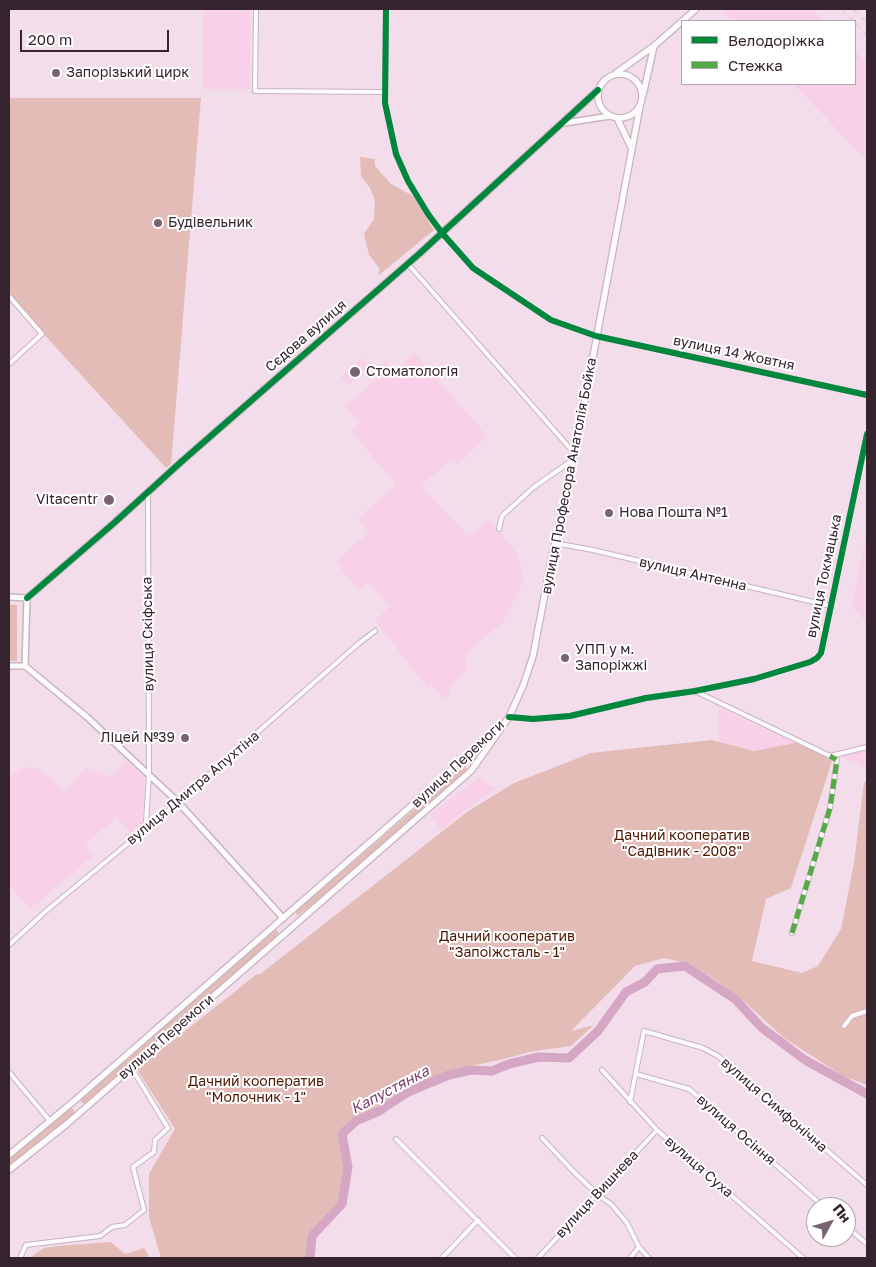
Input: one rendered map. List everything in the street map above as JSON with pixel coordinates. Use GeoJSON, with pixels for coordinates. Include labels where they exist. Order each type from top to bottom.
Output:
{"type":"FeatureCollection","features":[{"type":"Feature","properties":{"kind":"main road"},"geometry":{"type":"LineString","coordinates":[[684,20],[696,9]]}},
{"type":"Feature","properties":{"kind":"main road"},"geometry":{"type":"LineString","coordinates":[[654,46],[640,106],[630,116],[617,118],[610,116],[599,105],[598,90],[602,83],[607,77],[654,46],[681,22]]}},
{"type":"Feature","properties":{"kind":"main road"},"geometry":{"type":"LineString","coordinates":[[614,74],[622,73],[636,79],[640,85],[642,99]]}},
{"type":"Feature","properties":{"kind":"main road","name":"вулиця Професора Анатолія Бойка"},"geometry":{"type":"LineString","coordinates":[[508,717],[523,686],[533,656],[554,543],[574,457],[640,106]]}},
{"type":"Feature","properties":{"kind":"main road"},"geometry":{"type":"LineString","coordinates":[[617,118],[631,147]]}},
{"type":"Feature","properties":{"kind":"main road","name":"вулиця Перемоги"},"geometry":{"type":"LineString","coordinates":[[9,1155],[74,1101],[455,768],[508,717]]}},
{"type":"Feature","properties":{"kind":"main road","name":"вулиця Перемоги"},"geometry":{"type":"LineString","coordinates":[[9,1170],[82,1110],[471,771],[508,717]]}},
{"type":"Feature","properties":{"kind":"main road"},"geometry":{"type":"LineString","coordinates":[[283,918],[291,928]]}},
{"type":"Feature","properties":{"kind":"main road"},"geometry":{"type":"LineString","coordinates":[[74,1101],[82,1110]]}},
{"type":"Feature","properties":{"kind":"street"},"geometry":{"type":"LineString","coordinates":[[256,9],[255,91],[385,92]]}},
{"type":"Feature","properties":{"kind":"street","name":"вулиця 14 Жовтня"},"geometry":{"type":"LineString","coordinates":[[386,9],[385,103],[396,154],[408,181],[428,214],[442,234],[473,268],[551,320],[596,336],[867,395]]}},
{"type":"Feature","properties":{"kind":"street","name":"Сєдова вулиця"},"geometry":{"type":"LineString","coordinates":[[27,598],[442,234],[598,90]]}},
{"type":"Feature","properties":{"kind":"street"},"geometry":{"type":"LineString","coordinates":[[564,123],[610,116]]}},
{"type":"Feature","properties":{"kind":"street"},"geometry":{"type":"LineString","coordinates":[[408,264],[574,457],[534,487],[502,516],[499,529]]}},
{"type":"Feature","properties":{"kind":"street"},"geometry":{"type":"LineString","coordinates":[[9,296],[42,334],[9,364]]}},
{"type":"Feature","properties":{"kind":"street","name":"вулиця Токмацька"},"geometry":{"type":"LineString","coordinates":[[696,691],[754,679],[810,662],[821,653],[867,434]]}},
{"type":"Feature","properties":{"kind":"street","name":"вулиця Скіфська"},"geometry":{"type":"LineString","coordinates":[[143,831],[146,822],[149,775],[148,493]]}},
{"type":"Feature","properties":{"kind":"street","name":"вулиця Антенна"},"geometry":{"type":"LineString","coordinates":[[554,543],[593,550],[831,606]]}},
{"type":"Feature","properties":{"kind":"street"},"geometry":{"type":"LineString","coordinates":[[9,597],[27,598],[25,666]]}},
{"type":"Feature","properties":{"kind":"street","name":"вулиця Дмитра Апухтіна"},"geometry":{"type":"LineString","coordinates":[[9,944],[178,802],[376,630]]}},
{"type":"Feature","properties":{"kind":"street"},"geometry":{"type":"LineString","coordinates":[[9,666],[25,666],[87,717],[178,802],[283,918]]}},
{"type":"Feature","properties":{"kind":"street"},"geometry":{"type":"LineString","coordinates":[[508,717],[533,719],[570,716],[646,698],[696,691],[837,760],[830,808],[792,933]]}},
{"type":"Feature","properties":{"kind":"street"},"geometry":{"type":"LineString","coordinates":[[830,756],[867,747]]}},
{"type":"Feature","properties":{"kind":"street"},"geometry":{"type":"LineString","coordinates":[[844,1026],[852,1016],[867,1011]]}},
{"type":"Feature","properties":{"kind":"street","name":"вулиця Симфонічна"},"geometry":{"type":"LineString","coordinates":[[636,1074],[644,1031],[702,1048],[718,1056],[867,1185]]}},
{"type":"Feature","properties":{"kind":"street"},"geometry":{"type":"LineString","coordinates":[[20,1258],[26,1245],[100,1236],[112,1227],[125,1225],[144,1210],[133,1167],[154,1152],[155,1140],[168,1128],[131,1067]]}},
{"type":"Feature","properties":{"kind":"street","name":"вулиця Суха"},"geometry":{"type":"LineString","coordinates":[[602,1070],[657,1130],[803,1258]]}},
{"type":"Feature","properties":{"kind":"street"},"geometry":{"type":"LineString","coordinates":[[9,1072],[50,1121]]}},
{"type":"Feature","properties":{"kind":"street"},"geometry":{"type":"LineString","coordinates":[[630,1102],[636,1074]]}},
{"type":"Feature","properties":{"kind":"street","name":"вулиця Осіння"},"geometry":{"type":"LineString","coordinates":[[636,1074],[690,1089],[813,1197]]}},
{"type":"Feature","properties":{"kind":"street","name":"вулиця Вишнева"},"geometry":{"type":"LineString","coordinates":[[538,1258],[657,1130]]}},
{"type":"Feature","properties":{"kind":"street"},"geometry":{"type":"LineString","coordinates":[[542,1138],[572,1171],[612,1205],[627,1223],[640,1247],[649,1258]]}},
{"type":"Feature","properties":{"kind":"street"},"geometry":{"type":"LineString","coordinates":[[396,1139],[515,1258]]}},
{"type":"Feature","properties":{"kind":"street"},"geometry":{"type":"LineString","coordinates":[[442,1258],[478,1220]]}},
{"type":"Feature","properties":{"kind":"street"},"geometry":{"type":"LineString","coordinates":[[856,1235],[867,1244]]}},
{"type":"Feature","properties":{"kind":"street"},"geometry":{"type":"LineString","coordinates":[[630,1258],[640,1247]]}},
{"type":"Feature","properties":{"kind":"shaded area"},"geometry":{"type":"Polygon","coordinates":[[[203,9],[250,9],[250,89],[203,89],[203,9]]]}},
{"type":"Feature","properties":{"kind":"shaded area"},"geometry":{"type":"Polygon","coordinates":[[[720,9],[812,9],[824,20],[731,20],[720,9]]]}},
{"type":"Feature","properties":{"kind":"shaded area"},"geometry":{"type":"Polygon","coordinates":[[[856,52],[867,63],[867,160],[794,85],[856,85],[856,52]]]}},
{"type":"Feature","properties":{"kind":"shaded area"},"geometry":{"type":"Polygon","coordinates":[[[414,353],[487,436],[457,465],[451,459],[421,486],[469,537],[489,519],[518,555],[524,580],[504,621],[467,653],[465,663],[468,668],[448,688],[450,693],[444,699],[432,685],[428,688],[375,621],[390,606],[368,582],[358,590],[336,562],[369,532],[358,519],[396,484],[351,431],[360,423],[345,407],[379,377],[374,370],[386,361],[395,371],[414,353]]]}},
{"type":"Feature","properties":{"kind":"shaded area","name":"Стоматологія"},"geometry":{"type":"Polygon","coordinates":[[[362,358],[369,367],[348,385],[341,377],[362,358]]]}},
{"type":"Feature","properties":{"kind":"shaded area"},"geometry":{"type":"Polygon","coordinates":[[[867,531],[867,623],[852,607],[867,531]]]}},
{"type":"Feature","properties":{"kind":"shaded area"},"geometry":{"type":"Polygon","coordinates":[[[719,708],[798,744],[754,751],[718,741],[719,708]]]}},
{"type":"Feature","properties":{"kind":"shaded area"},"geometry":{"type":"Polygon","coordinates":[[[867,750],[867,769],[841,757],[843,751],[867,750]]]}},
{"type":"Feature","properties":{"kind":"shaded area"},"geometry":{"type":"Polygon","coordinates":[[[126,761],[145,778],[142,825],[131,834],[117,817],[85,844],[94,855],[30,909],[9,884],[9,778],[20,769],[29,767],[39,769],[65,792],[86,767],[111,777],[126,761]]]}},
{"type":"Feature","properties":{"kind":"shaded area"},"geometry":{"type":"Polygon","coordinates":[[[479,778],[497,789],[466,809],[441,830],[430,814],[479,778]]]}},
{"type":"Feature","properties":{"kind":"green space"},"geometry":{"type":"Polygon","coordinates":[[[9,98],[201,98],[171,464],[166,468],[9,296],[9,98]]]}},
{"type":"Feature","properties":{"kind":"green space"},"geometry":{"type":"Polygon","coordinates":[[[360,157],[375,159],[375,166],[391,184],[413,196],[434,230],[379,275],[379,268],[369,255],[364,234],[374,219],[375,200],[370,188],[361,176],[360,157]]]}},
{"type":"Feature","properties":{"kind":"green space"},"geometry":{"type":"Polygon","coordinates":[[[9,605],[17,605],[17,661],[9,661],[9,605]]]}},
{"type":"Feature","properties":{"kind":"green space"},"geometry":{"type":"Polygon","coordinates":[[[712,740],[754,751],[801,742],[832,761],[791,888],[766,899],[752,961],[802,973],[818,966],[841,929],[854,863],[864,782],[867,782],[867,1085],[843,1076],[784,1038],[746,1003],[690,964],[664,958],[635,966],[571,1031],[594,1025],[571,1046],[534,1051],[448,1071],[355,1118],[339,1132],[345,1165],[341,1199],[308,1236],[307,1258],[161,1258],[149,1217],[149,1174],[175,1129],[137,1069],[467,812],[514,783],[591,753],[712,740]]]}},
{"type":"Feature","properties":{"kind":"green space"},"geometry":{"type":"Polygon","coordinates":[[[465,766],[466,771],[317,901],[297,916],[296,911],[465,766]]]}},
{"type":"Feature","properties":{"kind":"green space"},"geometry":{"type":"Polygon","coordinates":[[[277,930],[279,935],[230,981],[214,991],[84,1104],[81,1102],[81,1099],[277,930]]]}},
{"type":"Feature","properties":{"kind":"green space"},"geometry":{"type":"Polygon","coordinates":[[[70,1108],[75,1113],[9,1167],[9,1159],[70,1108]]]}},
{"type":"Feature","properties":{"kind":"green space"},"geometry":{"type":"Polygon","coordinates":[[[111,1242],[125,1254],[144,1248],[150,1258],[29,1258],[44,1248],[111,1242]]]}},
{"type":"Feature","properties":{"kind":"waterway","name":"Капустянка"},"geometry":{"type":"LineString","coordinates":[[310,1258],[312,1236],[342,1204],[348,1167],[342,1134],[356,1121],[379,1111],[408,1092],[449,1075],[471,1070],[492,1071],[509,1064],[539,1057],[569,1058],[598,1031],[626,992],[645,982],[657,969],[685,966],[735,999],[762,1028],[805,1060],[867,1094]]}},
{"type":"Feature","properties":{"kind":"railway"},"geometry":{"type":"LineString","coordinates":[[841,9],[852,20]]}},
{"type":"Feature","properties":{"kind":"railway"},"geometry":{"type":"LineString","coordinates":[[853,9],[867,23]]}},
{"type":"Feature","properties":{"kind":"railway"},"geometry":{"type":"LineString","coordinates":[[856,24],[867,36]]}},
{"type":"Feature","properties":{"kind":"marked path"},"geometry":{"type":"LineString","coordinates":[[792,933],[830,808],[837,760],[830,756]]}},
{"type":"Feature","properties":{"kind":"cycle path"},"geometry":{"type":"LineString","coordinates":[[386,9],[385,103],[396,154],[408,181],[428,214],[473,268],[551,320],[596,336],[867,395]]}},
{"type":"Feature","properties":{"kind":"cycle path"},"geometry":{"type":"LineString","coordinates":[[27,598],[419,254],[598,90]]}},
{"type":"Feature","properties":{"kind":"cycle path"},"geometry":{"type":"LineString","coordinates":[[509,717],[533,719],[570,716],[646,698],[695,691],[754,679],[810,662],[817,658],[821,653],[867,434]]}},
{"type":"Feature","properties":{"kind":"place","name":"Запорізький цирк"},"geometry":{"type":"Point","coordinates":[56,73]}},
{"type":"Feature","properties":{"kind":"place","name":"Будівельник"},"geometry":{"type":"Point","coordinates":[158,223]}},
{"type":"Feature","properties":{"kind":"place","name":"Стоматологія"},"geometry":{"type":"Point","coordinates":[355,372]}},
{"type":"Feature","properties":{"kind":"place","name":"Vitacentr"},"geometry":{"type":"Point","coordinates":[109,500]}},
{"type":"Feature","properties":{"kind":"place","name":"Нова Пошта №1"},"geometry":{"type":"Point","coordinates":[609,513]}},
{"type":"Feature","properties":{"kind":"place","name":"УПП у м. Запоріжжі"},"geometry":{"type":"Point","coordinates":[565,658]}},
{"type":"Feature","properties":{"kind":"place","name":"Ліцей №39"},"geometry":{"type":"Point","coordinates":[185,738]}},
{"type":"Feature","properties":{"kind":"park label","name":"Дачний кооператив \"Садівник - 2008\""},"geometry":{"type":"Point","coordinates":[682,844]}},
{"type":"Feature","properties":{"kind":"park label","name":"Дачний кооператив \"Запоіжсталь - 1\""},"geometry":{"type":"Point","coordinates":[507,946]}},
{"type":"Feature","properties":{"kind":"park label","name":"Дачний кооператив \"Молочник - 1\""},"geometry":{"type":"Point","coordinates":[256,1090]}}]}
